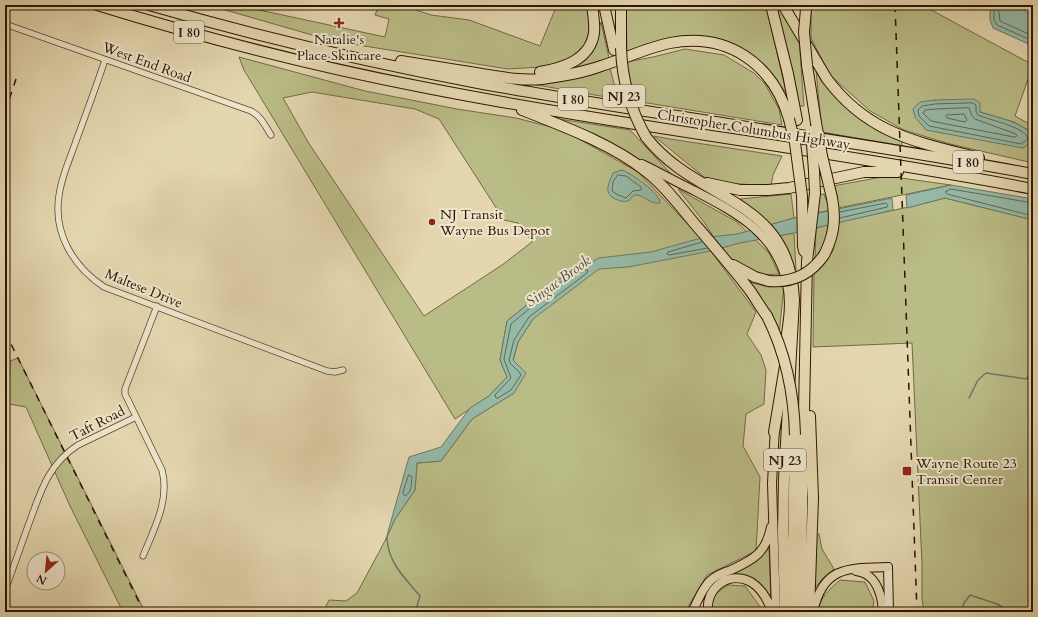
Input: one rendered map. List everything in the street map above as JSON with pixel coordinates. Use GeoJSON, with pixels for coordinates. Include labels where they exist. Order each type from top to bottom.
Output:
{"type":"FeatureCollection","features":[{"type":"Feature","properties":{"kind":"highway","name":"Christopher Columbus Highway"},"geometry":{"type":"LineString","coordinates":[[97,5],[296,60],[422,87],[502,102],[939,172],[1033,189]]}},
{"type":"Feature","properties":{"kind":"highway","name":"Christopher Columbus Highway"},"geometry":{"type":"LineString","coordinates":[[149,5],[258,35],[431,74],[508,88],[1033,173]]}},
{"type":"Feature","properties":{"kind":"highway"},"geometry":{"type":"LineString","coordinates":[[478,73],[523,74],[557,69],[571,63],[583,55],[590,46],[594,28],[592,5]]}},
{"type":"Feature","properties":{"kind":"highway","name":"NJ 23"},"geometry":{"type":"LineString","coordinates":[[604,5],[618,49],[626,100],[632,115],[646,137],[657,150],[682,170],[750,212],[765,225],[771,239],[783,251],[790,267],[794,288],[794,309],[784,479],[783,531],[785,612]]}},
{"type":"Feature","properties":{"kind":"highway"},"geometry":{"type":"LineString","coordinates":[[618,49],[621,5]]}},
{"type":"Feature","properties":{"kind":"highway"},"geometry":{"type":"LineString","coordinates":[[771,5],[788,74],[793,120],[802,168],[802,210],[806,235]]}},
{"type":"Feature","properties":{"kind":"highway"},"geometry":{"type":"LineString","coordinates":[[783,5],[833,87],[854,108],[868,119],[907,139],[1033,173]]}},
{"type":"Feature","properties":{"kind":"highway"},"geometry":{"type":"LineString","coordinates":[[806,7],[804,32],[813,123],[815,193],[813,212],[806,235]]}},
{"type":"Feature","properties":{"kind":"highway"},"geometry":{"type":"LineString","coordinates":[[356,58],[368,56],[478,73],[541,79],[586,71],[670,43],[688,41],[706,42],[735,51],[758,65],[767,74],[777,89],[793,120]]}},
{"type":"Feature","properties":{"kind":"highway"},"geometry":{"type":"LineString","coordinates":[[502,102],[569,129],[622,155],[657,181],[725,259],[749,289],[767,316],[781,347],[789,378],[794,412],[795,435],[792,612]]}},
{"type":"Feature","properties":{"kind":"highway"},"geometry":{"type":"LineString","coordinates":[[725,259],[748,274],[769,281],[784,281],[800,277],[814,268],[824,255],[831,239],[834,226],[833,203],[813,123]]}},
{"type":"Feature","properties":{"kind":"highway"},"geometry":{"type":"LineString","coordinates":[[703,183],[740,190],[768,190],[789,188],[864,172],[939,172]]}},
{"type":"Feature","properties":{"kind":"highway","name":"NJ 23"},"geometry":{"type":"LineString","coordinates":[[800,612],[807,261],[803,246],[806,235]]}},
{"type":"Feature","properties":{"kind":"highway"},"geometry":{"type":"LineString","coordinates":[[774,432],[794,309]]}},
{"type":"Feature","properties":{"kind":"highway"},"geometry":{"type":"LineString","coordinates":[[805,342],[813,471],[810,612]]}},
{"type":"Feature","properties":{"kind":"main road"},"geometry":{"type":"LineString","coordinates":[[622,155],[723,205],[738,214],[771,239],[775,253],[783,269],[789,301],[777,400],[772,466],[776,612]]}},
{"type":"Feature","properties":{"kind":"main road"},"geometry":{"type":"LineString","coordinates":[[692,612],[706,586],[712,579],[749,562],[760,551],[766,542],[770,531],[773,500]]}},
{"type":"Feature","properties":{"kind":"main road"},"geometry":{"type":"LineString","coordinates":[[813,612],[818,594],[824,584],[833,575],[860,568],[888,566],[889,612]]}},
{"type":"Feature","properties":{"kind":"main road"},"geometry":{"type":"LineString","coordinates":[[840,572],[853,571],[865,573],[870,576],[877,584],[883,612]]}},
{"type":"Feature","properties":{"kind":"main road"},"geometry":{"type":"LineString","coordinates":[[708,612],[708,601],[712,591],[720,583],[734,578],[746,580],[755,585],[764,594],[772,612]]}},
{"type":"Feature","properties":{"kind":"street","name":"West End Road"},"geometry":{"type":"LineString","coordinates":[[5,24],[257,114],[271,136]]}},
{"type":"Feature","properties":{"kind":"street","name":"Maltese Drive"},"geometry":{"type":"LineString","coordinates":[[105,60],[61,185],[58,204],[60,227],[64,240],[73,258],[87,274],[104,287],[327,372],[343,370]]}},
{"type":"Feature","properties":{"kind":"street","name":"Taft Road"},"geometry":{"type":"LineString","coordinates":[[143,556],[162,505],[165,486],[162,470],[125,394],[125,389],[157,306]]}},
{"type":"Feature","properties":{"kind":"street","name":"Taft Road"},"geometry":{"type":"LineString","coordinates":[[5,590],[42,486],[56,464],[78,445],[136,417]]}},
{"type":"Feature","properties":{"kind":"green space"},"geometry":{"type":"Polygon","coordinates":[[[208,5],[236,5],[385,37],[389,19],[375,15],[379,5],[401,5],[431,15],[469,20],[540,46],[557,5],[588,5],[590,26],[586,44],[577,55],[558,66],[508,69],[333,41],[208,5]]]}},
{"type":"Feature","properties":{"kind":"green space"},"geometry":{"type":"Polygon","coordinates":[[[626,5],[766,5],[786,92],[748,52],[717,41],[664,39],[627,52],[626,5]]]}},
{"type":"Feature","properties":{"kind":"green space"},"geometry":{"type":"Polygon","coordinates":[[[774,5],[779,5],[799,39],[804,106],[799,106],[793,74],[774,5]]]}},
{"type":"Feature","properties":{"kind":"green space"},"geometry":{"type":"Polygon","coordinates":[[[813,5],[922,5],[1033,65],[1015,116],[1033,126],[1033,138],[1028,130],[1014,122],[935,100],[1023,148],[1033,140],[1033,163],[950,144],[904,130],[870,111],[830,75],[811,38],[811,10],[813,5]]]}},
{"type":"Feature","properties":{"kind":"green space"},"geometry":{"type":"Polygon","coordinates":[[[601,22],[609,58],[563,73],[576,66],[591,53],[601,22]]]}},
{"type":"Feature","properties":{"kind":"green space"},"geometry":{"type":"Polygon","coordinates":[[[685,49],[724,55],[754,73],[765,84],[779,109],[782,125],[635,101],[626,62],[685,49]]]}},
{"type":"Feature","properties":{"kind":"green space"},"geometry":{"type":"Polygon","coordinates":[[[239,57],[365,91],[457,109],[516,118],[563,130],[638,172],[701,238],[756,312],[747,334],[761,355],[766,370],[764,404],[746,414],[743,446],[760,477],[756,551],[707,575],[685,612],[323,612],[329,600],[346,601],[357,593],[395,519],[415,490],[417,463],[441,461],[472,419],[514,393],[513,361],[518,342],[558,280],[507,321],[500,360],[507,377],[489,396],[455,419],[244,70],[239,57]],[[312,92],[283,98],[308,142],[424,316],[502,265],[532,242],[518,223],[504,220],[439,119],[415,109],[312,92]]]}},
{"type":"Feature","properties":{"kind":"green space"},"geometry":{"type":"Polygon","coordinates":[[[610,68],[618,99],[531,84],[610,68]]]}},
{"type":"Feature","properties":{"kind":"green space"},"geometry":{"type":"Polygon","coordinates":[[[816,71],[822,82],[902,141],[902,146],[822,132],[816,71]]]}},
{"type":"Feature","properties":{"kind":"green space"},"geometry":{"type":"Polygon","coordinates":[[[559,119],[630,130],[673,176],[623,153],[559,119]]]}},
{"type":"Feature","properties":{"kind":"green space"},"geometry":{"type":"Polygon","coordinates":[[[654,136],[782,156],[773,175],[771,186],[710,182],[654,136]]]}},
{"type":"Feature","properties":{"kind":"green space"},"geometry":{"type":"Polygon","coordinates":[[[887,176],[951,185],[838,208],[833,186],[887,176]]]}},
{"type":"Feature","properties":{"kind":"green space"},"geometry":{"type":"Polygon","coordinates":[[[678,189],[737,222],[769,253],[779,274],[756,275],[727,257],[704,222],[678,189]]]}},
{"type":"Feature","properties":{"kind":"green space"},"geometry":{"type":"Polygon","coordinates":[[[791,194],[794,218],[769,225],[740,199],[791,194]]]}},
{"type":"Feature","properties":{"kind":"green space"},"geometry":{"type":"Polygon","coordinates":[[[824,194],[830,210],[817,213],[818,195],[824,194]]]}},
{"type":"Feature","properties":{"kind":"green space"},"geometry":{"type":"Polygon","coordinates":[[[945,198],[1033,220],[1033,612],[924,612],[922,599],[922,564],[912,343],[813,347],[814,274],[833,251],[839,222],[945,198]]]}},
{"type":"Feature","properties":{"kind":"green space"},"geometry":{"type":"Polygon","coordinates":[[[828,225],[826,242],[815,261],[816,228],[828,225]]]}},
{"type":"Feature","properties":{"kind":"green space"},"geometry":{"type":"Polygon","coordinates":[[[794,233],[796,270],[779,236],[794,233]]]}},
{"type":"Feature","properties":{"kind":"green space"},"geometry":{"type":"Polygon","coordinates":[[[749,282],[768,287],[784,286],[779,335],[749,282]]]}},
{"type":"Feature","properties":{"kind":"green space"},"geometry":{"type":"Polygon","coordinates":[[[18,358],[145,612],[123,612],[70,506],[26,407],[9,404],[10,361],[18,358]]]}},
{"type":"Feature","properties":{"kind":"green space"},"geometry":{"type":"Polygon","coordinates":[[[815,533],[819,534],[822,549],[834,569],[823,578],[815,588],[815,533]]]}},
{"type":"Feature","properties":{"kind":"green space"},"geometry":{"type":"Polygon","coordinates":[[[769,548],[771,602],[758,585],[730,575],[753,563],[769,548]]]}},
{"type":"Feature","properties":{"kind":"green space"},"geometry":{"type":"Polygon","coordinates":[[[840,580],[865,582],[874,601],[872,612],[818,612],[820,602],[829,590],[840,580]]]}},
{"type":"Feature","properties":{"kind":"green space"},"geometry":{"type":"Polygon","coordinates":[[[728,585],[745,586],[764,612],[710,612],[714,595],[728,585]]]}},
{"type":"Feature","properties":{"kind":"water"},"geometry":{"type":"Polygon","coordinates":[[[980,5],[1015,5],[1033,16],[1033,46],[993,28],[990,20],[990,9],[980,5]]]}},
{"type":"Feature","properties":{"kind":"water"},"geometry":{"type":"Polygon","coordinates":[[[974,99],[980,103],[980,112],[1019,125],[1031,134],[1033,140],[1023,148],[926,130],[915,117],[913,109],[920,102],[974,99]]]}},
{"type":"Feature","properties":{"kind":"water"},"geometry":{"type":"Polygon","coordinates":[[[622,170],[632,175],[651,189],[659,199],[660,203],[652,202],[638,195],[634,195],[629,200],[625,201],[611,196],[608,191],[609,182],[613,173],[622,170]]]}},
{"type":"Feature","properties":{"kind":"water"},"geometry":{"type":"Polygon","coordinates":[[[951,185],[1033,199],[1033,220],[945,198],[907,208],[906,195],[951,185]]]}},
{"type":"Feature","properties":{"kind":"water"},"geometry":{"type":"Polygon","coordinates":[[[892,198],[893,210],[794,233],[740,243],[711,251],[628,267],[599,269],[533,319],[518,342],[513,360],[526,373],[514,393],[472,419],[441,461],[417,463],[415,490],[395,519],[386,539],[409,457],[441,447],[470,408],[489,396],[507,377],[500,360],[507,321],[559,279],[599,258],[651,252],[701,238],[737,234],[794,218],[892,198]]]}},
{"type":"Feature","properties":{"kind":"waterway"},"geometry":{"type":"LineString","coordinates":[[969,398],[978,380],[986,373],[1027,379],[1033,360]]}},
{"type":"Feature","properties":{"kind":"waterway","name":"Singac Brook"},"geometry":{"type":"LineString","coordinates":[[387,538],[390,555],[394,563],[420,596],[417,606],[411,612]]}},
{"type":"Feature","properties":{"kind":"waterway"},"geometry":{"type":"LineString","coordinates":[[961,612],[964,603],[970,595],[997,604],[1011,612]]}},
{"type":"Feature","properties":{"kind":"railway"},"geometry":{"type":"LineString","coordinates":[[895,5],[917,612]]}},
{"type":"Feature","properties":{"kind":"railway"},"geometry":{"type":"LineString","coordinates":[[5,112],[16,79]]}},
{"type":"Feature","properties":{"kind":"railway"},"geometry":{"type":"LineString","coordinates":[[5,332],[144,612]]}},
{"type":"Feature","properties":{"kind":"place","name":"Natalie's Place Skincare"},"geometry":{"type":"Point","coordinates":[339,23]}},
{"type":"Feature","properties":{"kind":"place","name":"NJ Transit Wayne Bus Depot"},"geometry":{"type":"Point","coordinates":[432,222]}},
{"type":"Feature","properties":{"kind":"place","name":"Wayne Route 23 Transit Center"},"geometry":{"type":"Point","coordinates":[907,471]}}]}
